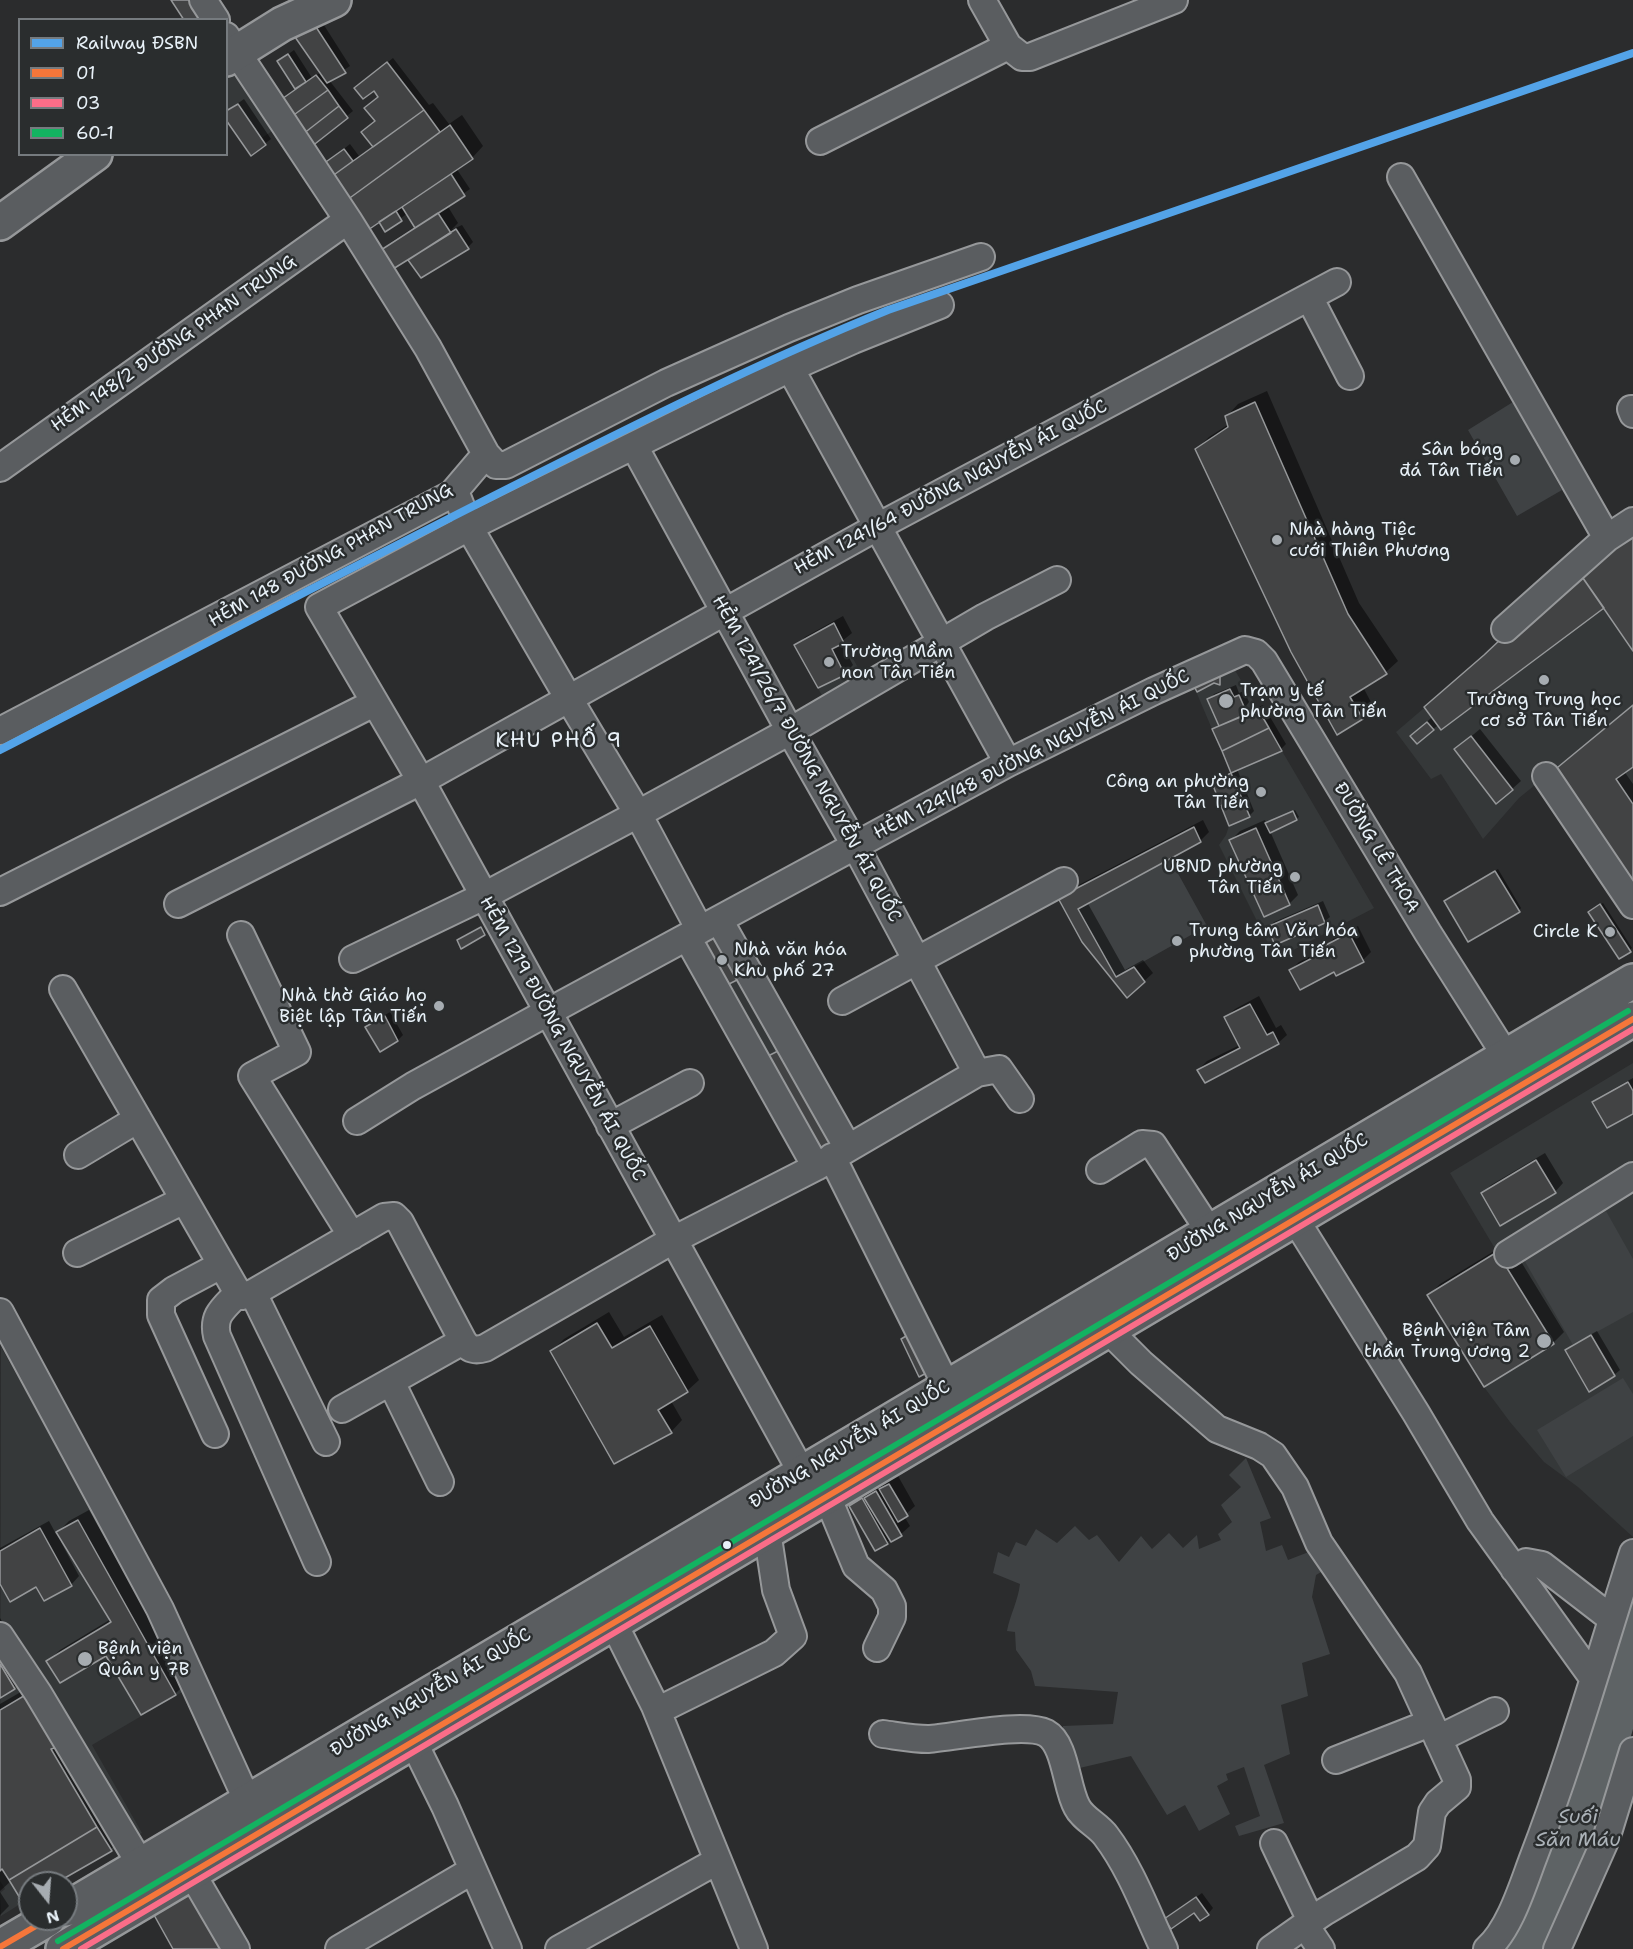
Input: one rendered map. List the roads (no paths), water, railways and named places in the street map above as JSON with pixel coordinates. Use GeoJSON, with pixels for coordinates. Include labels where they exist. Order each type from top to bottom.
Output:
{"type":"FeatureCollection","features":[{"type":"Feature","properties":{"kind":"main road"},"geometry":{"type":"LineString","coordinates":[[230,49],[334,0]]}},
{"type":"Feature","properties":{"kind":"main road"},"geometry":{"type":"LineString","coordinates":[[0,223],[92,156]]}},
{"type":"Feature","properties":{"kind":"main road","name":"ĐƯỜNG NGUYỄN ÁI QUỐC"},"geometry":{"type":"LineString","coordinates":[[63,1949],[149,1878],[248,1802],[1633,981]]}},
{"type":"Feature","properties":{"kind":"main road","name":"ĐƯỜNG NGUYỄN ÁI QUỐC"},"geometry":{"type":"LineString","coordinates":[[78,1905],[149,1878],[191,1872],[1633,1019]]}},
{"type":"Feature","properties":{"kind":"main road"},"geometry":{"type":"LineString","coordinates":[[1506,1056],[1523,1084]]}},
{"type":"Feature","properties":{"kind":"main road"},"geometry":{"type":"LineString","coordinates":[[0,1947],[27,1931]]}},
{"type":"Feature","properties":{"kind":"street"},"geometry":{"type":"LineString","coordinates":[[203,0],[215,18]]}},
{"type":"Feature","properties":{"kind":"street"},"geometry":{"type":"LineString","coordinates":[[981,0],[1008,46],[1022,57],[1030,57],[1174,0]]}},
{"type":"Feature","properties":{"kind":"street"},"geometry":{"type":"LineString","coordinates":[[820,141],[1008,46]]}},
{"type":"Feature","properties":{"kind":"street"},"geometry":{"type":"LineString","coordinates":[[230,49],[348,220],[444,376],[486,454],[496,465],[506,465],[666,383],[789,328],[858,300],[981,257]]}},
{"type":"Feature","properties":{"kind":"street"},"geometry":{"type":"LineString","coordinates":[[1401,177],[1607,538]]}},
{"type":"Feature","properties":{"kind":"street","name":"HẺM 148/2 ĐƯỜNG PHAN TRUNG"},"geometry":{"type":"LineString","coordinates":[[0,468],[348,220]]}},
{"type":"Feature","properties":{"kind":"street","name":"HẺM 1241/64 ĐƯỜNG NGUYỄN ÁI QUỐC"},"geometry":{"type":"LineString","coordinates":[[178,904],[421,781],[879,526],[1337,282]]}},
{"type":"Feature","properties":{"kind":"street"},"geometry":{"type":"LineString","coordinates":[[1309,297],[1350,376]]}},
{"type":"Feature","properties":{"kind":"street"},"geometry":{"type":"LineString","coordinates":[[469,527],[790,368],[846,342],[940,305]]}},
{"type":"Feature","properties":{"kind":"street"},"geometry":{"type":"LineString","coordinates":[[790,368],[1008,763]]}},
{"type":"Feature","properties":{"kind":"street","name":"HẺM 1241/26/7 ĐƯỜNG NGUYỄN ÁI QUỐC"},"geometry":{"type":"LineString","coordinates":[[634,446],[855,845],[977,1072]]}},
{"type":"Feature","properties":{"kind":"street","name":"HẺM 148 ĐƯỜNG PHAN TRUNG"},"geometry":{"type":"LineString","coordinates":[[0,731],[209,623],[455,491],[486,454]]}},
{"type":"Feature","properties":{"kind":"street"},"geometry":{"type":"LineString","coordinates":[[455,491],[469,527],[638,814],[832,1157],[947,1387]]}},
{"type":"Feature","properties":{"kind":"street"},"geometry":{"type":"LineString","coordinates":[[1505,629],[1607,538],[1633,521]]}},
{"type":"Feature","properties":{"kind":"street","name":"HẺM 1219 ĐƯỜNG NGUYỄN ÁI QUỐC"},"geometry":{"type":"LineString","coordinates":[[469,527],[319,607],[421,781],[802,1473]]}},
{"type":"Feature","properties":{"kind":"street"},"geometry":{"type":"LineString","coordinates":[[353,959],[484,896],[638,814],[790,731],[985,617],[1057,580]]}},
{"type":"Feature","properties":{"kind":"street","name":"HẺM 1241/48 ĐƯỜNG NGUYỄN ÁI QUỐC"},"geometry":{"type":"LineString","coordinates":[[357,1121],[413,1086],[1008,763],[1240,651]]}},
{"type":"Feature","properties":{"kind":"street","name":"ĐƯỜNG LÊ THOA"},"geometry":{"type":"LineString","coordinates":[[1240,651],[1256,653],[1264,661],[1428,933],[1506,1056]]}},
{"type":"Feature","properties":{"kind":"street"},"geometry":{"type":"LineString","coordinates":[[0,892],[374,703]]}},
{"type":"Feature","properties":{"kind":"street"},"geometry":{"type":"LineString","coordinates":[[1546,776],[1633,905]]}},
{"type":"Feature","properties":{"kind":"street"},"geometry":{"type":"LineString","coordinates":[[842,1001],[1064,881]]}},
{"type":"Feature","properties":{"kind":"street"},"geometry":{"type":"LineString","coordinates":[[702,929],[832,1157]]}},
{"type":"Feature","properties":{"kind":"street"},"geometry":{"type":"LineString","coordinates":[[241,935],[297,1052],[252,1076],[352,1236]]}},
{"type":"Feature","properties":{"kind":"street"},"geometry":{"type":"LineString","coordinates":[[63,988],[221,1265],[245,1293],[326,1442]]}},
{"type":"Feature","properties":{"kind":"street"},"geometry":{"type":"LineString","coordinates":[[317,1562],[217,1336],[214,1324],[218,1315],[245,1293],[384,1217],[393,1216],[397,1218],[467,1348],[472,1350],[485,1348],[673,1240],[832,1157],[977,1072],[999,1069],[1020,1099]]}},
{"type":"Feature","properties":{"kind":"street"},"geometry":{"type":"LineString","coordinates":[[610,1126],[690,1083]]}},
{"type":"Feature","properties":{"kind":"street"},"geometry":{"type":"LineString","coordinates":[[78,1155],[138,1119]]}},
{"type":"Feature","properties":{"kind":"street"},"geometry":{"type":"LineString","coordinates":[[1100,1170],[1142,1144],[1153,1145],[1210,1232]]}},
{"type":"Feature","properties":{"kind":"street"},"geometry":{"type":"LineString","coordinates":[[1508,1254],[1633,1176]]}},
{"type":"Feature","properties":{"kind":"street"},"geometry":{"type":"LineString","coordinates":[[77,1253],[184,1200]]}},
{"type":"Feature","properties":{"kind":"street"},"geometry":{"type":"LineString","coordinates":[[1295,1219],[1416,1413],[1479,1521],[1593,1678]]}},
{"type":"Feature","properties":{"kind":"street"},"geometry":{"type":"LineString","coordinates":[[215,1434],[160,1316],[160,1308],[161,1300],[174,1290],[221,1265]]}},
{"type":"Feature","properties":{"kind":"street"},"geometry":{"type":"LineString","coordinates":[[0,1312],[160,1609],[248,1802]]}},
{"type":"Feature","properties":{"kind":"street"},"geometry":{"type":"LineString","coordinates":[[1108,1329],[1141,1363],[1217,1429],[1259,1446],[1273,1455],[1295,1487],[1318,1543],[1408,1673],[1456,1780],[1457,1788],[1438,1803],[1432,1812],[1427,1846],[1417,1857],[1308,1923],[1271,1949]]}},
{"type":"Feature","properties":{"kind":"street"},"geometry":{"type":"LineString","coordinates":[[342,1409],[463,1341]]}},
{"type":"Feature","properties":{"kind":"street"},"geometry":{"type":"LineString","coordinates":[[391,1382],[440,1482]]}},
{"type":"Feature","properties":{"kind":"street"},"geometry":{"type":"LineString","coordinates":[[827,1496],[856,1566],[884,1590],[892,1606],[892,1617],[877,1648]]}},
{"type":"Feature","properties":{"kind":"street"},"geometry":{"type":"LineString","coordinates":[[657,1711],[774,1653],[793,1636],[776,1590],[767,1531]]}},
{"type":"Feature","properties":{"kind":"street"},"geometry":{"type":"LineString","coordinates":[[1486,1949],[1503,1931],[1550,1814],[1633,1553]]}},
{"type":"Feature","properties":{"kind":"street"},"geometry":{"type":"LineString","coordinates":[[1514,1569],[1526,1562],[1542,1565],[1612,1619]]}},
{"type":"Feature","properties":{"kind":"street"},"geometry":{"type":"LineString","coordinates":[[613,1622],[657,1711],[754,1949]]}},
{"type":"Feature","properties":{"kind":"street"},"geometry":{"type":"LineString","coordinates":[[0,1636],[38,1693],[149,1878]]}},
{"type":"Feature","properties":{"kind":"street"},"geometry":{"type":"LineString","coordinates":[[1336,1760],[1495,1710]]}},
{"type":"Feature","properties":{"kind":"street"},"geometry":{"type":"LineString","coordinates":[[883,1734],[927,1739],[1029,1728],[1047,1734],[1057,1745],[1062,1757],[1076,1807],[1105,1834],[1112,1844],[1164,1949]]}},
{"type":"Feature","properties":{"kind":"street"},"geometry":{"type":"LineString","coordinates":[[413,1741],[437,1788],[508,1949]]}},
{"type":"Feature","properties":{"kind":"street"},"geometry":{"type":"LineString","coordinates":[[1557,1949],[1606,1839],[1633,1751]]}},
{"type":"Feature","properties":{"kind":"street"},"geometry":{"type":"LineString","coordinates":[[1274,1844],[1321,1949]]}},
{"type":"Feature","properties":{"kind":"street"},"geometry":{"type":"LineString","coordinates":[[560,1949],[717,1861]]}},
{"type":"Feature","properties":{"kind":"street"},"geometry":{"type":"LineString","coordinates":[[339,1949],[473,1870]]}},
{"type":"Feature","properties":{"kind":"street"},"geometry":{"type":"LineString","coordinates":[[191,1872],[236,1949]]}},
{"type":"Feature","properties":{"kind":"water","name":"Suối Săn Máu"},"geometry":{"type":"Polygon","coordinates":[[[1633,1574],[1633,1729],[1601,1840],[1550,1949],[1496,1949],[1633,1574]]]}},
{"type":"Feature","properties":{"kind":"rail line","name":"ĐSBN"},"geometry":{"type":"LineString","coordinates":[[0,750],[568,458],[841,329],[888,310],[1633,53]]}},
{"type":"Feature","properties":{"kind":"place","name":"Sân bóng đá Tân Tiến"},"geometry":{"type":"Point","coordinates":[1515,460]}},
{"type":"Feature","properties":{"kind":"place","name":"Nhà hàng Tiệc cưới Thiên Phương"},"geometry":{"type":"Point","coordinates":[1277,540]}},
{"type":"Feature","properties":{"kind":"place","name":"Trường Mầm non Tân Tiến"},"geometry":{"type":"Point","coordinates":[829,662]}},
{"type":"Feature","properties":{"kind":"place","name":"Trường Trung học cơ sở Tân Tiến"},"geometry":{"type":"Point","coordinates":[1544,680]}},
{"type":"Feature","properties":{"kind":"place","name":"Trạm y tế phường Tân Tiến"},"geometry":{"type":"Point","coordinates":[1226,701]}},
{"type":"Feature","properties":{"kind":"place","name":"Công an phường Tân Tiến"},"geometry":{"type":"Point","coordinates":[1261,792]}},
{"type":"Feature","properties":{"kind":"place","name":"UBND phường Tân Tiến"},"geometry":{"type":"Point","coordinates":[1295,877]}},
{"type":"Feature","properties":{"kind":"place","name":"Circle K"},"geometry":{"type":"Point","coordinates":[1610,932]}},
{"type":"Feature","properties":{"kind":"place","name":"Trung tâm Văn hóa phường Tân Tiến"},"geometry":{"type":"Point","coordinates":[1177,941]}},
{"type":"Feature","properties":{"kind":"place","name":"Nhà văn hóa Khu phố 27"},"geometry":{"type":"Point","coordinates":[722,960]}},
{"type":"Feature","properties":{"kind":"place","name":"Nhà thờ Giáo họ Biệt lập Tân Tiến"},"geometry":{"type":"Point","coordinates":[439,1006]}},
{"type":"Feature","properties":{"kind":"place","name":"Bệnh viện Tâm thần Trung ương 2"},"geometry":{"type":"Point","coordinates":[1544,1341]}},
{"type":"Feature","properties":{"kind":"place","name":"Bệnh viện Quân y 7B"},"geometry":{"type":"Point","coordinates":[85,1659]}},
{"type":"Feature","properties":{"kind":"district","name":"KHU PHỐ 9"},"geometry":{"type":"Point","coordinates":[559,742]}}]}
